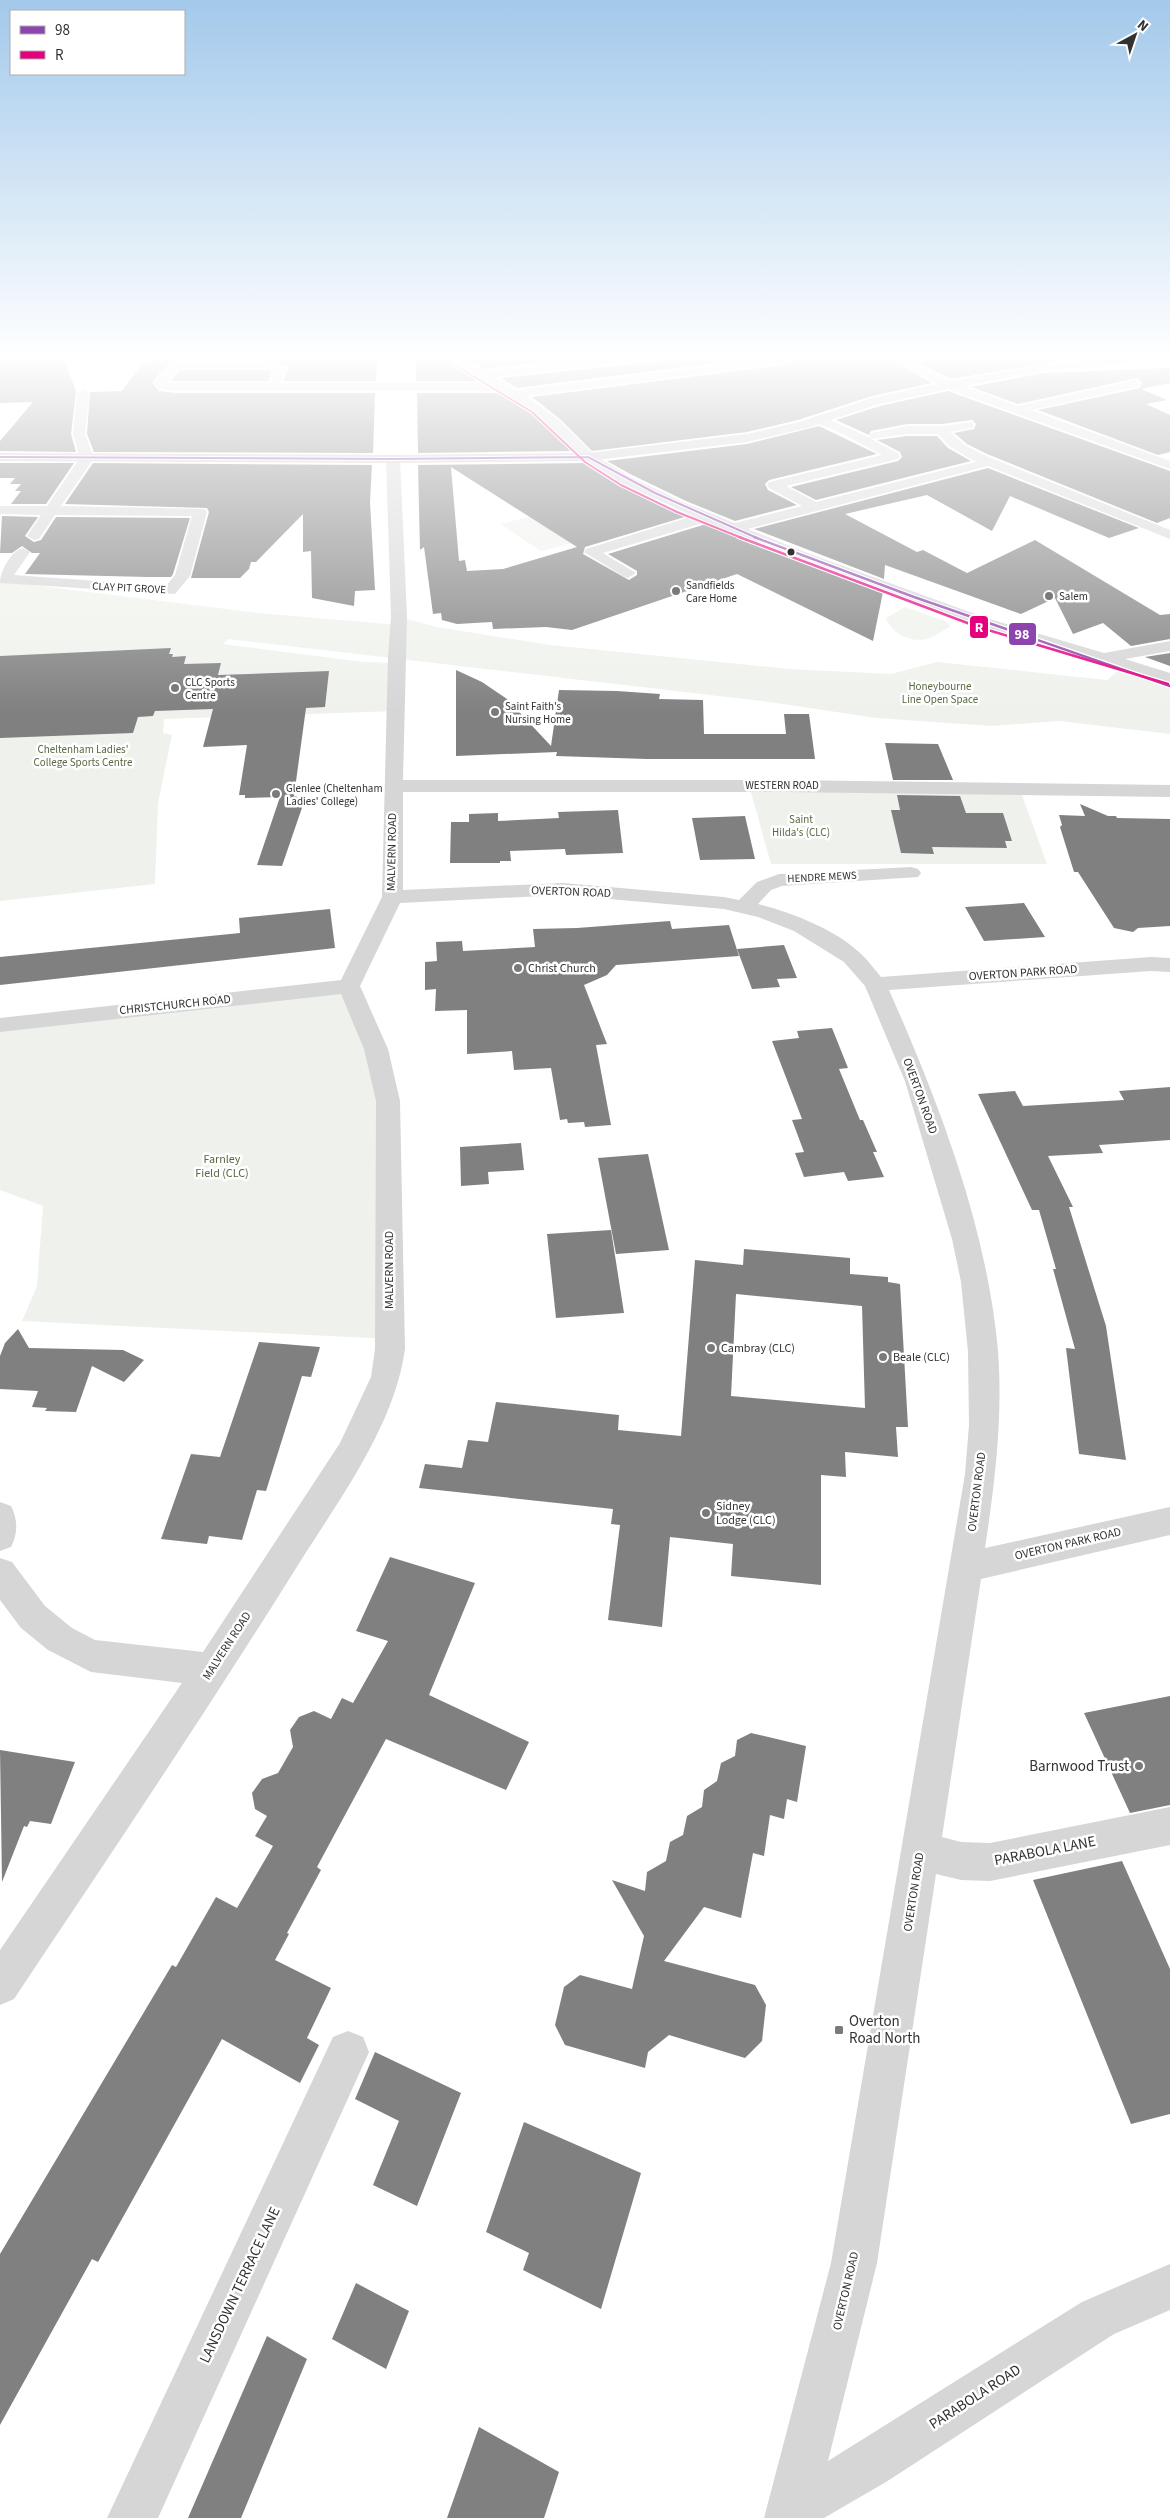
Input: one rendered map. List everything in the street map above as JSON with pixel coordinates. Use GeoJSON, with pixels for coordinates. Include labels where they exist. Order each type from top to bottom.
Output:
{"type":"FeatureCollection","features":[{"type":"Feature","properties":{"kind":"street"},"geometry":{"type":"LineString","coordinates":[[34,536],[73,478]]}},
{"type":"Feature","properties":{"kind":"street","name":"MALVERN ROAD"},"geometry":{"type":"LineString","coordinates":[[0,1985],[211,1670],[351,1452],[374,1407],[386,1377],[390,1349],[388,1101],[376,1049],[349,986],[392,897],[393,786],[398,637],[394,478]]}},
{"type":"Feature","properties":{"kind":"street"},"geometry":{"type":"LineString","coordinates":[[623,478],[646,491],[706,517],[905,594],[1062,647],[1170,678]]}},
{"type":"Feature","properties":{"kind":"street"},"geometry":{"type":"LineString","coordinates":[[808,478],[774,485],[814,507]]}},
{"type":"Feature","properties":{"kind":"street"},"geometry":{"type":"LineString","coordinates":[[733,528],[932,478]]}},
{"type":"Feature","properties":{"kind":"street"},"geometry":{"type":"LineString","coordinates":[[1028,478],[1170,535]]}},
{"type":"Feature","properties":{"kind":"street"},"geometry":{"type":"LineString","coordinates":[[0,510],[51,511]]}},
{"type":"Feature","properties":{"kind":"street","name":"CLAY PIT GROVE"},"geometry":{"type":"LineString","coordinates":[[2,578],[170,591],[182,576],[200,512],[51,511]]}},
{"type":"Feature","properties":{"kind":"street"},"geometry":{"type":"LineString","coordinates":[[628,573],[590,552],[706,517]]}},
{"type":"Feature","properties":{"kind":"street"},"geometry":{"type":"LineString","coordinates":[[2,578],[23,552]]}},
{"type":"Feature","properties":{"kind":"street"},"geometry":{"type":"LineString","coordinates":[[1100,659],[1170,646]]}},
{"type":"Feature","properties":{"kind":"street"},"geometry":{"type":"LineString","coordinates":[[1100,659],[1170,686]]}},
{"type":"Feature","properties":{"kind":"street","name":"WESTERN ROAD"},"geometry":{"type":"LineString","coordinates":[[393,786],[759,785],[1170,791]]}},
{"type":"Feature","properties":{"kind":"street","name":"HENDRE MEWS"},"geometry":{"type":"LineString","coordinates":[[744,907],[764,886],[779,880],[910,873]]}},
{"type":"Feature","properties":{"kind":"street","name":"OVERTON ROAD"},"geometry":{"type":"LineString","coordinates":[[392,897],[563,889],[656,896],[744,907],[784,918],[820,935],[852,957],[875,984],[917,1081],[959,1214],[975,1282],[983,1352],[984,1425],[981,1474],[854,2263],[790,2513]]}},
{"type":"Feature","properties":{"kind":"street","name":"OVERTON PARK ROAD"},"geometry":{"type":"LineString","coordinates":[[875,984],[1151,964],[1170,965]]}},
{"type":"Feature","properties":{"kind":"street","name":"CHRISTCHURCH ROAD"},"geometry":{"type":"LineString","coordinates":[[0,1025],[349,986]]}},
{"type":"Feature","properties":{"kind":"street"},"geometry":{"type":"LineString","coordinates":[[0,1516],[0,1537]]}},
{"type":"Feature","properties":{"kind":"street","name":"OVERTON PARK ROAD"},"geometry":{"type":"LineString","coordinates":[[966,1567],[1170,1521]]}},
{"type":"Feature","properties":{"kind":"street"},"geometry":{"type":"LineString","coordinates":[[0,1573],[33,1617],[60,1639],[91,1656],[211,1670]]}},
{"type":"Feature","properties":{"kind":"street","name":"PARABOLA LANE"},"geometry":{"type":"LineString","coordinates":[[921,1851],[961,1861],[990,1862],[1170,1826]]}},
{"type":"Feature","properties":{"kind":"street","name":"LANSDOWN TERRACE LANE"},"geometry":{"type":"LineString","coordinates":[[132,2518],[348,2052]]}},
{"type":"Feature","properties":{"kind":"street","name":"PARABOLA ROAD"},"geometry":{"type":"LineString","coordinates":[[790,2513],[869,2465],[1098,2318],[1170,2287]]}},
{"type":"Feature","properties":{"kind":"green space"},"geometry":{"type":"Polygon","coordinates":[[[536,515],[577,542],[541,551],[500,524],[536,515]]]}},
{"type":"Feature","properties":{"kind":"green space"},"geometry":{"type":"Polygon","coordinates":[[[0,581],[258,613],[398,625],[399,617],[437,627],[550,645],[789,669],[891,674],[937,662],[1107,680],[1121,668],[1170,683],[1170,734],[1059,721],[992,726],[876,718],[770,702],[228,639],[223,644],[364,662],[396,663],[395,711],[164,719],[163,733],[172,735],[158,803],[155,884],[0,901],[0,581]]]}},
{"type":"Feature","properties":{"kind":"green space"},"geometry":{"type":"Polygon","coordinates":[[[905,607],[945,621],[951,626],[924,640],[904,637],[893,629],[886,618],[905,607]]]}},
{"type":"Feature","properties":{"kind":"green space","name":"Saint Hilda's (CLC)"},"geometry":{"type":"Polygon","coordinates":[[[749,785],[1019,787],[1047,864],[771,864],[749,785]]]}},
{"type":"Feature","properties":{"kind":"green space","name":"Farnley Field (CLC)"},"geometry":{"type":"Polygon","coordinates":[[[349,986],[376,1049],[390,1339],[22,1321],[37,1286],[43,1206],[0,1190],[0,1025],[349,986]]]}},
{"type":"Feature","properties":{"kind":"building"},"geometry":{"type":"Polygon","coordinates":[[[0,478],[64,478],[46,504],[11,504],[21,491],[15,491],[21,484],[10,484],[15,478],[0,478]]]}},
{"type":"Feature","properties":{"kind":"building"},"geometry":{"type":"Polygon","coordinates":[[[83,478],[371,478],[370,502],[375,590],[355,591],[354,606],[312,598],[311,551],[303,552],[303,514],[256,562],[251,562],[249,569],[240,578],[191,578],[209,512],[207,508],[65,504],[83,478]]]}},
{"type":"Feature","properties":{"kind":"building"},"geometry":{"type":"Polygon","coordinates":[[[418,478],[452,478],[459,561],[465,560],[467,571],[503,569],[577,547],[468,478],[607,478],[688,516],[585,547],[583,554],[629,580],[637,575],[637,571],[608,554],[706,524],[883,592],[873,641],[737,574],[572,630],[546,627],[493,629],[492,622],[457,624],[442,620],[441,613],[433,614],[424,547],[420,550],[418,478]]]}},
{"type":"Feature","properties":{"kind":"building"},"geometry":{"type":"Polygon","coordinates":[[[637,478],[779,478],[769,480],[765,484],[768,490],[797,505],[735,521],[686,501],[637,478]]]}},
{"type":"Feature","properties":{"kind":"building"},"geometry":{"type":"Polygon","coordinates":[[[830,478],[905,478],[816,500],[791,487],[830,478]]]}},
{"type":"Feature","properties":{"kind":"building"},"geometry":{"type":"Polygon","coordinates":[[[952,478],[1012,478],[1139,528],[1109,538],[1010,496],[992,531],[927,495],[845,514],[917,552],[923,550],[967,573],[1035,540],[1160,615],[1170,614],[1170,639],[1131,646],[1103,623],[1073,634],[1055,598],[1021,614],[885,565],[884,579],[754,529],[952,478]]]}},
{"type":"Feature","properties":{"kind":"building"},"geometry":{"type":"Polygon","coordinates":[[[1045,478],[1170,478],[1170,518],[1157,523],[1045,478]]]}},
{"type":"Feature","properties":{"kind":"building"},"geometry":{"type":"Polygon","coordinates":[[[2,516],[38,517],[25,536],[34,542],[41,540],[56,517],[190,518],[171,577],[147,577],[25,574],[40,553],[32,553],[22,546],[12,553],[0,553],[2,516]]]}},
{"type":"Feature","properties":{"kind":"building","name":"CLC Sports Centre"},"geometry":{"type":"Polygon","coordinates":[[[171,648],[169,654],[173,654],[172,657],[186,656],[184,664],[221,663],[218,675],[329,671],[325,707],[306,708],[294,796],[305,799],[282,866],[257,865],[280,797],[245,798],[245,795],[239,795],[247,745],[203,747],[213,709],[155,711],[153,716],[138,717],[133,733],[0,738],[0,656],[171,648]]]}},
{"type":"Feature","properties":{"kind":"building"},"geometry":{"type":"Polygon","coordinates":[[[1170,653],[1170,666],[1145,657],[1170,653]]]}},
{"type":"Feature","properties":{"kind":"building"},"geometry":{"type":"Polygon","coordinates":[[[456,670],[482,682],[507,699],[551,746],[559,690],[617,691],[660,694],[659,699],[703,700],[704,734],[786,734],[784,714],[809,714],[815,759],[647,759],[556,756],[557,752],[456,756],[456,670]]]}},
{"type":"Feature","properties":{"kind":"building"},"geometry":{"type":"Polygon","coordinates":[[[885,743],[938,744],[953,780],[893,780],[885,743]]]}},
{"type":"Feature","properties":{"kind":"building"},"geometry":{"type":"Polygon","coordinates":[[[897,795],[960,796],[966,813],[1003,813],[1012,841],[1005,841],[1007,848],[932,847],[934,854],[901,853],[891,810],[900,810],[897,795]]]}},
{"type":"Feature","properties":{"kind":"building"},"geometry":{"type":"Polygon","coordinates":[[[1080,804],[1108,816],[1116,816],[1117,818],[1170,819],[1170,926],[1138,928],[1133,932],[1114,928],[1078,872],[1074,872],[1060,827],[1062,825],[1059,815],[1085,816],[1080,804]]]}},
{"type":"Feature","properties":{"kind":"building"},"geometry":{"type":"Polygon","coordinates":[[[618,810],[623,853],[566,855],[565,849],[510,851],[511,861],[500,861],[500,863],[450,863],[451,822],[469,822],[469,814],[498,813],[498,821],[559,818],[558,812],[618,810]]]}},
{"type":"Feature","properties":{"kind":"building"},"geometry":{"type":"Polygon","coordinates":[[[745,816],[755,859],[700,860],[692,818],[745,816]]]}},
{"type":"Feature","properties":{"kind":"building"},"geometry":{"type":"Polygon","coordinates":[[[1024,903],[1045,937],[984,941],[965,907],[1024,903]]]}},
{"type":"Feature","properties":{"kind":"building"},"geometry":{"type":"Polygon","coordinates":[[[330,909],[335,948],[0,985],[0,957],[240,933],[239,918],[330,909]]]}},
{"type":"Feature","properties":{"kind":"building"},"geometry":{"type":"Polygon","coordinates":[[[670,921],[672,929],[729,925],[739,956],[616,965],[607,975],[584,985],[607,1044],[596,1045],[611,1125],[585,1127],[584,1122],[568,1123],[567,1119],[560,1120],[551,1068],[514,1070],[512,1051],[467,1054],[467,1010],[435,1011],[436,989],[425,990],[425,962],[437,961],[436,942],[462,941],[463,951],[535,947],[533,929],[577,928],[670,921]]]}},
{"type":"Feature","properties":{"kind":"building"},"geometry":{"type":"Polygon","coordinates":[[[784,945],[797,978],[777,979],[780,987],[752,989],[737,949],[784,945]]]}},
{"type":"Feature","properties":{"kind":"building"},"geometry":{"type":"Polygon","coordinates":[[[832,1028],[848,1068],[839,1069],[860,1120],[863,1120],[877,1152],[873,1152],[884,1177],[848,1181],[844,1172],[804,1177],[795,1153],[804,1152],[792,1120],[802,1119],[772,1041],[799,1038],[797,1031],[832,1028]]]}},
{"type":"Feature","properties":{"kind":"building"},"geometry":{"type":"Polygon","coordinates":[[[1170,1087],[1170,1140],[1099,1145],[1103,1153],[1048,1156],[1073,1207],[1069,1207],[1106,1326],[1126,1460],[1079,1454],[1066,1348],[1075,1349],[1053,1269],[1056,1269],[1039,1210],[1032,1210],[978,1094],[1015,1091],[1023,1106],[1124,1100],[1119,1091],[1170,1087]]]}},
{"type":"Feature","properties":{"kind":"building"},"geometry":{"type":"Polygon","coordinates":[[[521,1143],[524,1170],[488,1172],[489,1184],[461,1186],[460,1147],[521,1143]]]}},
{"type":"Feature","properties":{"kind":"building"},"geometry":{"type":"Polygon","coordinates":[[[648,1154],[669,1250],[616,1254],[598,1158],[648,1154]]]}},
{"type":"Feature","properties":{"kind":"building"},"geometry":{"type":"Polygon","coordinates":[[[611,1230],[624,1313],[556,1318],[547,1234],[611,1230]]]}},
{"type":"Feature","properties":{"kind":"building"},"geometry":{"type":"Polygon","coordinates":[[[744,1249],[850,1258],[850,1274],[888,1277],[888,1282],[900,1284],[908,1427],[896,1427],[898,1457],[845,1452],[846,1477],[821,1475],[821,1585],[731,1576],[733,1544],[670,1537],[662,1627],[608,1620],[620,1525],[611,1524],[613,1509],[419,1488],[425,1464],[462,1468],[468,1440],[488,1442],[496,1402],[619,1415],[618,1430],[681,1436],[695,1260],[743,1265],[744,1249]],[[736,1294],[731,1396],[865,1408],[862,1306],[736,1294]]]}},
{"type":"Feature","properties":{"kind":"building"},"geometry":{"type":"Polygon","coordinates":[[[18,1329],[29,1348],[123,1350],[144,1360],[124,1382],[92,1366],[76,1412],[45,1411],[47,1408],[32,1407],[38,1391],[0,1389],[0,1356],[5,1343],[18,1329]]]}},
{"type":"Feature","properties":{"kind":"building"},"geometry":{"type":"Polygon","coordinates":[[[259,1342],[320,1347],[311,1377],[302,1376],[266,1491],[257,1490],[242,1540],[209,1536],[207,1544],[161,1539],[191,1454],[220,1457],[259,1342]]]}},
{"type":"Feature","properties":{"kind":"building"},"geometry":{"type":"Polygon","coordinates":[[[390,1557],[475,1583],[429,1695],[529,1742],[506,1790],[386,1739],[317,1867],[321,1870],[287,1933],[289,1934],[275,1960],[331,1988],[307,2038],[319,2045],[300,2083],[222,2039],[98,2262],[92,2259],[0,2425],[0,2254],[172,1965],[176,1967],[216,1897],[237,1908],[273,1846],[255,1836],[267,1816],[255,1809],[252,1793],[262,1779],[278,1773],[293,1747],[290,1730],[299,1717],[314,1711],[331,1719],[342,1698],[353,1703],[388,1641],[356,1631],[390,1557]]]}},
{"type":"Feature","properties":{"kind":"building","name":"Barnwood Trust"},"geometry":{"type":"Polygon","coordinates":[[[1170,1696],[1170,1805],[1130,1813],[1084,1713],[1170,1696]]]}},
{"type":"Feature","properties":{"kind":"building"},"geometry":{"type":"Polygon","coordinates":[[[751,1733],[806,1746],[797,1802],[787,1799],[784,1819],[770,1815],[764,1856],[753,1853],[741,1918],[704,1907],[664,1961],[755,1985],[766,2005],[762,2041],[745,2058],[669,2035],[648,2052],[645,2068],[565,2045],[555,2025],[564,1987],[580,1975],[632,1989],[644,1936],[612,1880],[645,1891],[647,1872],[666,1861],[670,1842],[683,1835],[687,1816],[702,1807],[704,1790],[717,1781],[721,1763],[735,1756],[737,1740],[751,1733]]]}},
{"type":"Feature","properties":{"kind":"building"},"geometry":{"type":"Polygon","coordinates":[[[0,1750],[75,1762],[51,1824],[30,1821],[27,1827],[24,1826],[2,1882],[0,1750]]]}},
{"type":"Feature","properties":{"kind":"building"},"geometry":{"type":"Polygon","coordinates":[[[1122,1861],[1170,1969],[1170,2114],[1131,2124],[1033,1880],[1122,1861]]]}},
{"type":"Feature","properties":{"kind":"building"},"geometry":{"type":"Polygon","coordinates":[[[375,2052],[461,2093],[417,2206],[373,2185],[399,2121],[355,2099],[375,2052]]]}},
{"type":"Feature","properties":{"kind":"building"},"geometry":{"type":"Polygon","coordinates":[[[524,2122],[641,2173],[601,2309],[523,2270],[529,2253],[486,2232],[524,2122]]]}},
{"type":"Feature","properties":{"kind":"building"},"geometry":{"type":"Polygon","coordinates":[[[356,2283],[409,2311],[386,2369],[332,2339],[356,2283]]]}},
{"type":"Feature","properties":{"kind":"building"},"geometry":{"type":"Polygon","coordinates":[[[267,2336],[307,2359],[241,2518],[188,2518],[267,2336]]]}},
{"type":"Feature","properties":{"kind":"building"},"geometry":{"type":"Polygon","coordinates":[[[479,2427],[559,2472],[544,2518],[447,2518],[479,2427]]]}},
{"type":"Feature","properties":{"kind":"transit line","name":"R"},"geometry":{"type":"LineString","coordinates":[[609,478],[677,512],[803,563],[978,627],[1168,684]]}},
{"type":"Feature","properties":{"kind":"transit line","name":"98"},"geometry":{"type":"LineString","coordinates":[[626,478],[689,509],[794,553],[938,606],[1062,647],[1074,654],[1170,686]]}},
{"type":"Feature","properties":{"kind":"place","name":"Sandfields Care Home"},"geometry":{"type":"Point","coordinates":[676,591]}},
{"type":"Feature","properties":{"kind":"place","name":"Salem"},"geometry":{"type":"Point","coordinates":[1049,596]}},
{"type":"Feature","properties":{"kind":"place","name":"CLC Sports Centre"},"geometry":{"type":"Point","coordinates":[175,688]}},
{"type":"Feature","properties":{"kind":"place","name":"Saint Faith's Nursing Home"},"geometry":{"type":"Point","coordinates":[495,712]}},
{"type":"Feature","properties":{"kind":"place","name":"Glenlee (Cheltenham Ladies' College)"},"geometry":{"type":"Point","coordinates":[276,794]}},
{"type":"Feature","properties":{"kind":"place","name":"Christ Church"},"geometry":{"type":"Point","coordinates":[518,968]}},
{"type":"Feature","properties":{"kind":"place","name":"Cambray (CLC)"},"geometry":{"type":"Point","coordinates":[711,1348]}},
{"type":"Feature","properties":{"kind":"place","name":"Beale (CLC)"},"geometry":{"type":"Point","coordinates":[883,1357]}},
{"type":"Feature","properties":{"kind":"place","name":"Sidney Lodge (CLC)"},"geometry":{"type":"Point","coordinates":[706,1513]}},
{"type":"Feature","properties":{"kind":"place","name":"Barnwood Trust"},"geometry":{"type":"Point","coordinates":[1139,1766]}},
{"type":"Feature","properties":{"kind":"place","name":"Overton Road North"},"geometry":{"type":"Point","coordinates":[839,2030]}},
{"type":"Feature","properties":{"kind":"park label","name":"Honeybourne Line Open Space"},"geometry":{"type":"Point","coordinates":[940,692]}},
{"type":"Feature","properties":{"kind":"park label","name":"Cheltenham Ladies' College Sports Centre"},"geometry":{"type":"Point","coordinates":[83,755]}}]}
